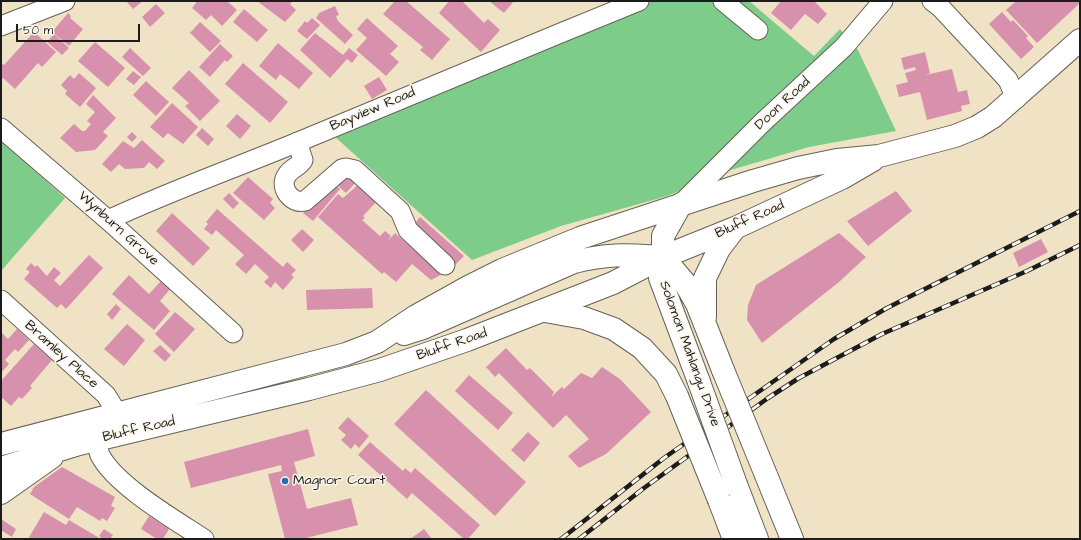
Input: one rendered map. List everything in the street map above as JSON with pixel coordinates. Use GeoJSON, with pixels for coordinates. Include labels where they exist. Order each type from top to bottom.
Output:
{"type":"FeatureCollection","features":[{"type":"Feature","properties":{"kind":"main road","name":"Bluff Road"},"geometry":{"type":"LineString","coordinates":[[1,444],[346,354],[376,342],[416,316],[502,270],[580,238],[681,204],[798,168],[838,160],[879,156],[955,136],[993,117],[1016,99],[1080,40]]}},
{"type":"Feature","properties":{"kind":"main road","name":"Bluff Road"},"geometry":{"type":"LineString","coordinates":[[1,468],[64,448],[380,370],[545,311],[613,283],[663,258],[735,228],[842,178],[879,156]]}},
{"type":"Feature","properties":{"kind":"main road"},"geometry":{"type":"LineString","coordinates":[[376,342],[423,328],[574,262],[598,256],[617,254],[663,258],[663,236],[681,204]]}},
{"type":"Feature","properties":{"kind":"main road"},"geometry":{"type":"LineString","coordinates":[[705,326],[705,278],[719,249],[735,228]]}},
{"type":"Feature","properties":{"kind":"main road","name":"Solomon Mahlangu Drive"},"geometry":{"type":"LineString","coordinates":[[663,258],[685,283],[697,304],[792,539]]}},
{"type":"Feature","properties":{"kind":"main road","name":"Solomon Mahlangu Drive"},"geometry":{"type":"LineString","coordinates":[[663,258],[660,278],[757,539]]}},
{"type":"Feature","properties":{"kind":"main road"},"geometry":{"type":"LineString","coordinates":[[545,311],[584,318],[614,329],[642,348],[666,374],[677,396],[734,539]]}},
{"type":"Feature","properties":{"kind":"main road"},"geometry":{"type":"LineString","coordinates":[[1,493],[64,448]]}},
{"type":"Feature","properties":{"kind":"street"},"geometry":{"type":"LineString","coordinates":[[1,26],[65,1]]}},
{"type":"Feature","properties":{"kind":"street","name":"Bayview Road"},"geometry":{"type":"LineString","coordinates":[[108,220],[143,203],[297,142],[416,91],[639,1]]}},
{"type":"Feature","properties":{"kind":"street"},"geometry":{"type":"LineString","coordinates":[[723,1],[758,30]]}},
{"type":"Feature","properties":{"kind":"street","name":"Doon Road"},"geometry":{"type":"LineString","coordinates":[[681,204],[763,122],[844,47],[883,1]]}},
{"type":"Feature","properties":{"kind":"street"},"geometry":{"type":"LineString","coordinates":[[937,3],[1008,80],[1016,99]]}},
{"type":"Feature","properties":{"kind":"street","name":"Wynburn Grove"},"geometry":{"type":"LineString","coordinates":[[1,128],[108,220],[233,333]]}},
{"type":"Feature","properties":{"kind":"street"},"geometry":{"type":"LineString","coordinates":[[297,142],[303,160],[286,176],[284,181],[286,191],[294,200],[301,202],[305,201],[342,169],[346,168],[355,170],[400,211],[408,230],[445,265]]}},
{"type":"Feature","properties":{"kind":"street","name":"Bramley Place"},"geometry":{"type":"LineString","coordinates":[[1,300],[106,396],[117,413]]}},
{"type":"Feature","properties":{"kind":"street"},"geometry":{"type":"LineString","coordinates":[[96,440],[100,455],[107,466],[127,485],[204,539]]}},
{"type":"Feature","properties":{"kind":"green space"},"geometry":{"type":"Polygon","coordinates":[[[650,1],[749,1],[814,56],[840,29],[858,50],[896,131],[809,147],[731,170],[667,196],[561,226],[472,260],[334,136],[650,1]]]}},
{"type":"Feature","properties":{"kind":"green space"},"geometry":{"type":"Polygon","coordinates":[[[1,140],[65,198],[1,271],[1,140]]]}},
{"type":"Feature","properties":{"kind":"building"},"geometry":{"type":"Polygon","coordinates":[[[126,1],[143,1],[133,9],[126,1]]]}},
{"type":"Feature","properties":{"kind":"building"},"geometry":{"type":"Polygon","coordinates":[[[196,1],[227,1],[237,10],[222,26],[211,15],[206,20],[192,8],[196,1]]]}},
{"type":"Feature","properties":{"kind":"building"},"geometry":{"type":"Polygon","coordinates":[[[257,1],[293,1],[290,4],[296,10],[285,22],[257,1]]]}},
{"type":"Feature","properties":{"kind":"building"},"geometry":{"type":"Polygon","coordinates":[[[395,1],[406,1],[450,39],[432,60],[420,50],[423,47],[383,14],[395,1]]]}},
{"type":"Feature","properties":{"kind":"building"},"geometry":{"type":"Polygon","coordinates":[[[449,1],[462,1],[484,23],[488,19],[500,30],[481,52],[439,13],[449,1]]]}},
{"type":"Feature","properties":{"kind":"building"},"geometry":{"type":"Polygon","coordinates":[[[489,1],[514,1],[504,13],[489,1]]]}},
{"type":"Feature","properties":{"kind":"building"},"geometry":{"type":"Polygon","coordinates":[[[781,1],[816,1],[815,2],[827,14],[818,24],[805,14],[791,30],[771,13],[781,1]]]}},
{"type":"Feature","properties":{"kind":"building"},"geometry":{"type":"Polygon","coordinates":[[[1016,1],[1080,1],[1080,3],[1037,43],[1006,10],[1016,1]]]}},
{"type":"Feature","properties":{"kind":"building"},"geometry":{"type":"Polygon","coordinates":[[[156,4],[165,13],[150,27],[142,17],[156,4]]]}},
{"type":"Feature","properties":{"kind":"building"},"geometry":{"type":"Polygon","coordinates":[[[335,6],[339,15],[336,16],[338,21],[353,35],[345,44],[316,18],[319,13],[335,6]]]}},
{"type":"Feature","properties":{"kind":"building"},"geometry":{"type":"Polygon","coordinates":[[[244,9],[268,30],[257,42],[233,22],[244,9]]]}},
{"type":"Feature","properties":{"kind":"building"},"geometry":{"type":"Polygon","coordinates":[[[1002,12],[1011,22],[1013,20],[1028,36],[1026,38],[1034,47],[1021,59],[989,24],[1002,12]]]}},
{"type":"Feature","properties":{"kind":"building"},"geometry":{"type":"Polygon","coordinates":[[[68,13],[71,16],[70,18],[83,29],[69,46],[52,32],[68,13]]]}},
{"type":"Feature","properties":{"kind":"building"},"geometry":{"type":"Polygon","coordinates":[[[312,18],[320,25],[307,39],[297,31],[305,21],[307,23],[312,18]]]}},
{"type":"Feature","properties":{"kind":"building"},"geometry":{"type":"Polygon","coordinates":[[[367,18],[398,46],[390,54],[399,62],[386,76],[356,50],[367,38],[357,29],[367,18]]]}},
{"type":"Feature","properties":{"kind":"building"},"geometry":{"type":"Polygon","coordinates":[[[200,22],[221,41],[210,52],[190,33],[200,22]]]}},
{"type":"Feature","properties":{"kind":"building"},"geometry":{"type":"Polygon","coordinates":[[[34,32],[56,52],[42,67],[38,63],[15,89],[3,78],[1,80],[1,63],[4,65],[34,32]]]}},
{"type":"Feature","properties":{"kind":"building"},"geometry":{"type":"Polygon","coordinates":[[[315,33],[343,55],[349,48],[358,55],[352,63],[347,59],[330,78],[300,50],[315,33]]]}},
{"type":"Feature","properties":{"kind":"building"},"geometry":{"type":"Polygon","coordinates":[[[54,34],[69,48],[62,55],[47,42],[54,34]]]}},
{"type":"Feature","properties":{"kind":"building"},"geometry":{"type":"Polygon","coordinates":[[[95,42],[125,68],[108,87],[78,61],[95,42]]]}},
{"type":"Feature","properties":{"kind":"building"},"geometry":{"type":"Polygon","coordinates":[[[278,43],[313,73],[299,89],[280,74],[276,80],[259,66],[278,43]]]}},
{"type":"Feature","properties":{"kind":"building"},"geometry":{"type":"Polygon","coordinates":[[[220,44],[233,56],[227,62],[225,60],[210,77],[199,67],[220,44]]]}},
{"type":"Feature","properties":{"kind":"building"},"geometry":{"type":"Polygon","coordinates":[[[130,48],[151,68],[143,76],[122,57],[130,48]]]}},
{"type":"Feature","properties":{"kind":"building"},"geometry":{"type":"Polygon","coordinates":[[[925,52],[930,73],[925,75],[952,69],[958,92],[967,90],[970,104],[961,106],[962,111],[927,120],[920,92],[899,97],[896,85],[908,82],[905,73],[916,70],[915,67],[904,70],[901,58],[925,52]]]}},
{"type":"Feature","properties":{"kind":"building"},"geometry":{"type":"Polygon","coordinates":[[[243,63],[288,102],[270,123],[225,84],[243,63]]]}},
{"type":"Feature","properties":{"kind":"building"},"geometry":{"type":"Polygon","coordinates":[[[189,70],[220,101],[200,121],[185,106],[189,103],[172,88],[189,70]]]}},
{"type":"Feature","properties":{"kind":"building"},"geometry":{"type":"Polygon","coordinates":[[[133,71],[141,77],[134,85],[126,79],[133,71]]]}},
{"type":"Feature","properties":{"kind":"building"},"geometry":{"type":"Polygon","coordinates":[[[79,73],[96,88],[80,107],[65,94],[67,91],[61,85],[70,75],[74,79],[79,73]]]}},
{"type":"Feature","properties":{"kind":"building"},"geometry":{"type":"Polygon","coordinates":[[[379,77],[387,90],[372,99],[364,86],[379,77]]]}},
{"type":"Feature","properties":{"kind":"building"},"geometry":{"type":"Polygon","coordinates":[[[146,81],[169,102],[156,116],[133,95],[146,81]]]}},
{"type":"Feature","properties":{"kind":"building"},"geometry":{"type":"Polygon","coordinates":[[[93,95],[116,118],[103,132],[108,136],[95,150],[76,152],[60,138],[74,124],[82,131],[85,131],[91,124],[87,121],[95,112],[86,104],[93,95]]]}},
{"type":"Feature","properties":{"kind":"building"},"geometry":{"type":"Polygon","coordinates":[[[172,103],[198,127],[183,144],[168,133],[163,138],[150,127],[172,103]]]}},
{"type":"Feature","properties":{"kind":"building"},"geometry":{"type":"Polygon","coordinates":[[[237,114],[251,126],[240,139],[226,126],[237,114]]]}},
{"type":"Feature","properties":{"kind":"building"},"geometry":{"type":"Polygon","coordinates":[[[202,128],[214,139],[208,146],[196,135],[202,128]]]}},
{"type":"Feature","properties":{"kind":"building"},"geometry":{"type":"Polygon","coordinates":[[[132,132],[137,137],[132,142],[127,137],[132,132]]]}},
{"type":"Feature","properties":{"kind":"building"},"geometry":{"type":"Polygon","coordinates":[[[142,140],[165,161],[157,169],[149,162],[144,168],[125,169],[119,164],[111,172],[102,164],[123,141],[134,148],[142,140]]]}},
{"type":"Feature","properties":{"kind":"building"},"geometry":{"type":"Polygon","coordinates":[[[348,173],[357,181],[346,193],[337,185],[348,173]]]}},
{"type":"Feature","properties":{"kind":"building"},"geometry":{"type":"Polygon","coordinates":[[[248,177],[273,199],[270,203],[275,208],[264,220],[233,193],[248,177]]]}},
{"type":"Feature","properties":{"kind":"building"},"geometry":{"type":"Polygon","coordinates":[[[331,181],[340,189],[313,221],[303,213],[331,181]]]}},
{"type":"Feature","properties":{"kind":"building"},"geometry":{"type":"Polygon","coordinates":[[[360,183],[378,200],[363,216],[365,218],[362,220],[380,236],[385,231],[391,236],[387,242],[395,233],[441,274],[439,276],[431,280],[412,264],[396,282],[384,272],[382,274],[318,217],[338,194],[343,198],[360,183]]]}},
{"type":"Feature","properties":{"kind":"building"},"geometry":{"type":"Polygon","coordinates":[[[896,191],[912,211],[868,246],[847,221],[896,191]]]}},
{"type":"Feature","properties":{"kind":"building"},"geometry":{"type":"Polygon","coordinates":[[[229,193],[239,203],[233,209],[223,199],[229,193]]]}},
{"type":"Feature","properties":{"kind":"building"},"geometry":{"type":"Polygon","coordinates":[[[217,209],[283,267],[287,262],[296,270],[291,275],[294,277],[283,290],[275,282],[271,288],[264,282],[269,277],[255,264],[246,274],[235,264],[244,255],[216,230],[212,235],[204,229],[208,224],[206,222],[217,209]]]}},
{"type":"Feature","properties":{"kind":"building"},"geometry":{"type":"Polygon","coordinates":[[[172,213],[210,248],[193,266],[156,231],[172,213]]]}},
{"type":"Feature","properties":{"kind":"building"},"geometry":{"type":"Polygon","coordinates":[[[420,217],[464,256],[455,265],[412,227],[420,217]]]}},
{"type":"Feature","properties":{"kind":"building"},"geometry":{"type":"Polygon","coordinates":[[[302,229],[314,240],[303,252],[291,240],[302,229]]]}},
{"type":"Feature","properties":{"kind":"building"},"geometry":{"type":"Polygon","coordinates":[[[839,233],[866,257],[839,282],[762,343],[747,320],[748,305],[756,285],[839,233]]]}},
{"type":"Feature","properties":{"kind":"building"},"geometry":{"type":"Polygon","coordinates":[[[1041,239],[1048,252],[1019,267],[1013,253],[1041,239]]]}},
{"type":"Feature","properties":{"kind":"building"},"geometry":{"type":"Polygon","coordinates":[[[89,255],[103,268],[66,309],[61,304],[57,308],[24,279],[30,272],[26,269],[31,263],[35,267],[37,265],[47,276],[54,267],[61,273],[54,280],[60,286],[89,255]]]}},
{"type":"Feature","properties":{"kind":"building"},"geometry":{"type":"Polygon","coordinates":[[[129,275],[149,294],[161,281],[170,289],[160,301],[170,311],[154,330],[112,294],[129,275]]]}},
{"type":"Feature","properties":{"kind":"building"},"geometry":{"type":"Polygon","coordinates":[[[372,288],[373,308],[307,310],[306,290],[372,288]]]}},
{"type":"Feature","properties":{"kind":"building"},"geometry":{"type":"Polygon","coordinates":[[[116,304],[121,309],[112,320],[107,314],[116,304]]]}},
{"type":"Feature","properties":{"kind":"building"},"geometry":{"type":"Polygon","coordinates":[[[175,312],[195,329],[174,352],[155,334],[175,312]]]}},
{"type":"Feature","properties":{"kind":"building"},"geometry":{"type":"Polygon","coordinates":[[[127,324],[145,340],[124,366],[104,349],[127,324]]]}},
{"type":"Feature","properties":{"kind":"building"},"geometry":{"type":"Polygon","coordinates":[[[17,329],[29,340],[18,352],[15,349],[5,360],[9,364],[1,373],[1,332],[8,339],[17,329]]]}},
{"type":"Feature","properties":{"kind":"building"},"geometry":{"type":"Polygon","coordinates":[[[34,344],[52,360],[30,386],[32,388],[22,399],[19,397],[11,406],[1,397],[1,381],[34,344]]]}},
{"type":"Feature","properties":{"kind":"building"},"geometry":{"type":"Polygon","coordinates":[[[160,345],[171,355],[165,362],[153,351],[160,345]]]}},
{"type":"Feature","properties":{"kind":"building"},"geometry":{"type":"Polygon","coordinates":[[[506,348],[527,370],[530,368],[554,392],[551,397],[562,387],[564,389],[581,373],[592,378],[602,367],[620,379],[651,412],[606,454],[579,468],[568,456],[589,439],[566,415],[553,428],[499,373],[495,377],[486,367],[506,348]]]}},
{"type":"Feature","properties":{"kind":"building"},"geometry":{"type":"Polygon","coordinates":[[[469,375],[513,413],[498,430],[455,391],[469,375]]]}},
{"type":"Feature","properties":{"kind":"building"},"geometry":{"type":"Polygon","coordinates":[[[426,390],[526,482],[495,516],[394,424],[426,390]]]}},
{"type":"Feature","properties":{"kind":"building"},"geometry":{"type":"Polygon","coordinates":[[[348,417],[369,436],[359,448],[355,444],[351,449],[341,440],[346,435],[338,428],[348,417]]]}},
{"type":"Feature","properties":{"kind":"building","name":"Magnor Court"},"geometry":{"type":"Polygon","coordinates":[[[308,429],[315,456],[294,462],[307,509],[351,498],[358,525],[302,539],[285,539],[268,474],[282,471],[281,465],[191,488],[184,462],[308,429]]]}},
{"type":"Feature","properties":{"kind":"building"},"geometry":{"type":"Polygon","coordinates":[[[528,432],[540,443],[524,462],[511,450],[528,432]]]}},
{"type":"Feature","properties":{"kind":"building"},"geometry":{"type":"Polygon","coordinates":[[[370,442],[403,471],[405,468],[411,473],[415,468],[480,525],[468,539],[464,539],[412,493],[407,499],[358,455],[370,442]]]}},
{"type":"Feature","properties":{"kind":"building"},"geometry":{"type":"Polygon","coordinates":[[[62,467],[115,497],[111,506],[115,508],[107,521],[102,518],[100,521],[77,507],[69,519],[30,494],[34,487],[62,467]]]}},
{"type":"Feature","properties":{"kind":"building"},"geometry":{"type":"Polygon","coordinates":[[[44,512],[66,525],[69,520],[101,539],[28,539],[44,512]]]}},
{"type":"Feature","properties":{"kind":"building"},"geometry":{"type":"Polygon","coordinates":[[[149,516],[169,529],[163,539],[157,539],[141,529],[149,516]]]}},
{"type":"Feature","properties":{"kind":"building"},"geometry":{"type":"Polygon","coordinates":[[[1,519],[16,529],[12,537],[1,530],[1,519]]]}},
{"type":"Feature","properties":{"kind":"building"},"geometry":{"type":"Polygon","coordinates":[[[104,529],[113,535],[110,539],[103,539],[99,536],[104,529]]]}},
{"type":"Feature","properties":{"kind":"building"},"geometry":{"type":"Polygon","coordinates":[[[424,529],[432,539],[410,539],[424,529]]]}},
{"type":"Feature","properties":{"kind":"railway"},"geometry":{"type":"LineString","coordinates":[[561,539],[664,458],[834,339],[887,308],[1080,211]]}},
{"type":"Feature","properties":{"kind":"railway"},"geometry":{"type":"LineString","coordinates":[[579,539],[644,488],[768,398],[799,378],[882,334],[1027,271],[1080,245]]}},
{"type":"Feature","properties":{"kind":"place","name":"Magnor Court"},"geometry":{"type":"Point","coordinates":[285,481]}}]}
